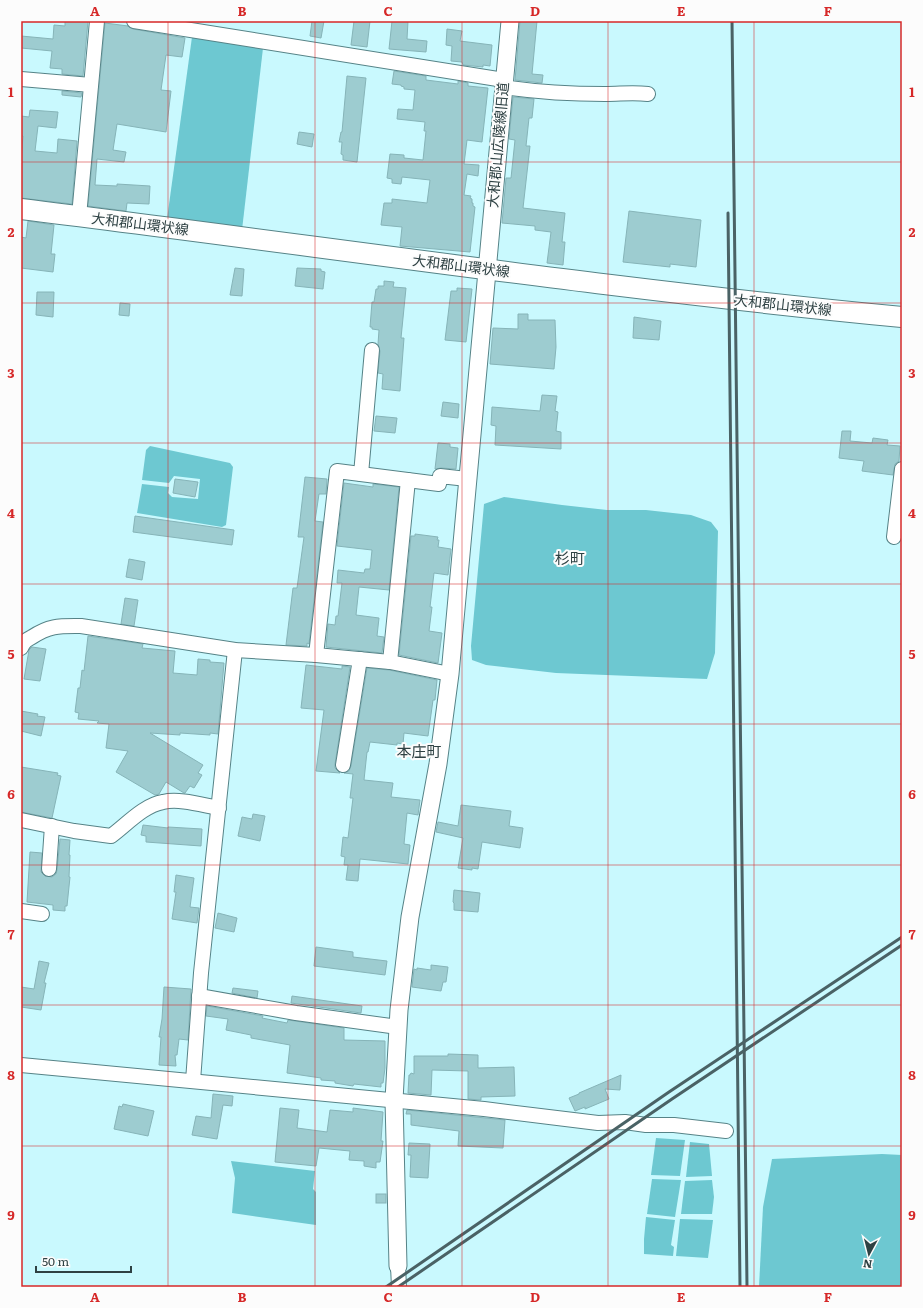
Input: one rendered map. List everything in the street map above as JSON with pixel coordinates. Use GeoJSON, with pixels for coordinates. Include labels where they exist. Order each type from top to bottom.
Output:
{"type":"FeatureCollection","features":[{"type":"Feature","properties":{"kind":"main road","name":"大和郡山環状線"},"geometry":{"type":"LineString","coordinates":[[21,209],[486,270],[785,306],[902,318]]}},
{"type":"Feature","properties":{"kind":"street"},"geometry":{"type":"LineString","coordinates":[[79,216],[97,21]]}},
{"type":"Feature","properties":{"kind":"street"},"geometry":{"type":"LineString","coordinates":[[134,21],[504,84],[538,92],[607,94],[633,92],[648,94]]}},
{"type":"Feature","properties":{"kind":"street","name":"大和郡山広陵線旧道"},"geometry":{"type":"LineString","coordinates":[[398,1266],[394,1100],[403,967],[410,917],[438,764],[450,674],[510,21]]}},
{"type":"Feature","properties":{"kind":"street"},"geometry":{"type":"LineString","coordinates":[[21,79],[91,85]]}},
{"type":"Feature","properties":{"kind":"street"},"geometry":{"type":"LineString","coordinates":[[361,474],[372,350]]}},
{"type":"Feature","properties":{"kind":"street"},"geometry":{"type":"LineString","coordinates":[[894,537],[902,469]]}},
{"type":"Feature","properties":{"kind":"street"},"geometry":{"type":"LineString","coordinates":[[316,655],[337,471],[439,484],[440,476],[467,479]]}},
{"type":"Feature","properties":{"kind":"street"},"geometry":{"type":"LineString","coordinates":[[390,662],[408,480]]}},
{"type":"Feature","properties":{"kind":"street"},"geometry":{"type":"LineString","coordinates":[[22,644],[44,629],[62,626],[81,626],[235,650],[316,655],[390,662],[450,674]]}},
{"type":"Feature","properties":{"kind":"street"},"geometry":{"type":"LineString","coordinates":[[193,1081],[200,996],[235,650]]}},
{"type":"Feature","properties":{"kind":"street"},"geometry":{"type":"LineString","coordinates":[[343,765],[360,659]]}},
{"type":"Feature","properties":{"kind":"street"},"geometry":{"type":"LineString","coordinates":[[21,820],[74,832],[111,836],[149,807],[163,802],[178,802],[219,808]]}},
{"type":"Feature","properties":{"kind":"street"},"geometry":{"type":"LineString","coordinates":[[49,869],[52,826]]}},
{"type":"Feature","properties":{"kind":"street"},"geometry":{"type":"LineString","coordinates":[[21,911],[42,914]]}},
{"type":"Feature","properties":{"kind":"street"},"geometry":{"type":"LineString","coordinates":[[200,996],[296,1013],[398,1027]]}},
{"type":"Feature","properties":{"kind":"street"},"geometry":{"type":"LineString","coordinates":[[21,1065],[484,1109],[598,1123],[625,1122],[646,1125],[674,1125],[726,1131]]}},
{"type":"Feature","properties":{"kind":"street"},"geometry":{"type":"LineString","coordinates":[[398,1266],[399,1287]]}},
{"type":"Feature","properties":{"kind":"water"},"geometry":{"type":"Polygon","coordinates":[[[192,37],[263,48],[242,230],[167,219],[192,37]]]}},
{"type":"Feature","properties":{"kind":"water"},"geometry":{"type":"Polygon","coordinates":[[[150,446],[230,463],[233,467],[226,525],[222,527],[137,513],[142,484],[169,487],[168,493],[172,497],[198,499],[200,479],[174,476],[169,483],[142,480],[146,450],[150,446]]]}},
{"type":"Feature","properties":{"kind":"water"},"geometry":{"type":"Polygon","coordinates":[[[504,497],[607,510],[646,510],[691,515],[711,522],[718,531],[715,653],[707,679],[556,673],[486,665],[472,660],[471,646],[484,504],[504,497]]]}},
{"type":"Feature","properties":{"kind":"water"},"geometry":{"type":"Polygon","coordinates":[[[656,1138],[685,1140],[680,1176],[651,1175],[656,1138]]]}},
{"type":"Feature","properties":{"kind":"water"},"geometry":{"type":"Polygon","coordinates":[[[690,1142],[709,1144],[712,1176],[686,1177],[690,1142]]]}},
{"type":"Feature","properties":{"kind":"water"},"geometry":{"type":"Polygon","coordinates":[[[882,1154],[902,1155],[902,1287],[759,1287],[763,1207],[772,1159],[882,1154]]]}},
{"type":"Feature","properties":{"kind":"water"},"geometry":{"type":"Polygon","coordinates":[[[231,1161],[315,1171],[313,1189],[316,1192],[316,1225],[232,1213],[235,1178],[231,1161]]]}},
{"type":"Feature","properties":{"kind":"water"},"geometry":{"type":"Polygon","coordinates":[[[652,1179],[681,1180],[675,1217],[647,1214],[652,1179]]]}},
{"type":"Feature","properties":{"kind":"water"},"geometry":{"type":"Polygon","coordinates":[[[712,1180],[714,1197],[712,1214],[681,1214],[685,1181],[712,1180]]]}},
{"type":"Feature","properties":{"kind":"water"},"geometry":{"type":"Polygon","coordinates":[[[646,1217],[675,1220],[671,1245],[674,1247],[673,1256],[644,1254],[646,1217]]]}},
{"type":"Feature","properties":{"kind":"water"},"geometry":{"type":"Polygon","coordinates":[[[680,1219],[713,1220],[708,1258],[676,1256],[680,1219]]]}},
{"type":"Feature","properties":{"kind":"building"},"geometry":{"type":"Polygon","coordinates":[[[65,21],[88,21],[83,76],[62,74],[62,69],[50,68],[52,51],[21,48],[21,36],[53,39],[54,25],[65,26],[65,21]]]}},
{"type":"Feature","properties":{"kind":"building"},"geometry":{"type":"Polygon","coordinates":[[[312,21],[324,21],[321,38],[310,36],[312,21]]]}},
{"type":"Feature","properties":{"kind":"building"},"geometry":{"type":"Polygon","coordinates":[[[354,21],[370,21],[367,47],[351,45],[354,21]]]}},
{"type":"Feature","properties":{"kind":"building"},"geometry":{"type":"Polygon","coordinates":[[[392,21],[408,21],[407,39],[427,41],[426,52],[389,49],[392,21]]]}},
{"type":"Feature","properties":{"kind":"building"},"geometry":{"type":"Polygon","coordinates":[[[520,21],[537,21],[532,74],[543,75],[542,83],[515,80],[520,21]]]}},
{"type":"Feature","properties":{"kind":"building"},"geometry":{"type":"Polygon","coordinates":[[[105,23],[128,26],[133,29],[185,38],[182,57],[166,55],[161,90],[171,91],[166,132],[117,124],[113,150],[126,152],[124,162],[97,159],[95,185],[117,186],[117,184],[150,186],[149,204],[127,203],[126,211],[88,206],[105,23]]]}},
{"type":"Feature","properties":{"kind":"building"},"geometry":{"type":"Polygon","coordinates":[[[447,29],[462,31],[460,41],[492,45],[490,66],[483,65],[483,67],[463,65],[462,62],[451,61],[452,46],[446,45],[447,29]]]}},
{"type":"Feature","properties":{"kind":"building"},"geometry":{"type":"Polygon","coordinates":[[[394,71],[426,76],[426,80],[458,84],[458,81],[468,83],[468,86],[488,88],[482,142],[467,140],[464,164],[479,165],[478,176],[467,174],[464,195],[471,196],[470,198],[472,199],[473,206],[475,207],[470,252],[400,246],[402,227],[381,225],[384,203],[392,203],[392,199],[427,203],[430,180],[402,177],[401,184],[392,183],[392,179],[387,178],[390,154],[404,155],[404,158],[423,160],[426,131],[424,131],[425,122],[397,119],[398,109],[413,110],[415,90],[404,89],[401,85],[392,84],[394,71]]]}},
{"type":"Feature","properties":{"kind":"building"},"geometry":{"type":"Polygon","coordinates":[[[347,76],[366,78],[357,162],[343,160],[343,155],[341,154],[342,142],[339,142],[342,132],[347,76]]]}},
{"type":"Feature","properties":{"kind":"building"},"geometry":{"type":"Polygon","coordinates":[[[62,91],[82,93],[81,97],[62,95],[62,91]]]}},
{"type":"Feature","properties":{"kind":"building"},"geometry":{"type":"Polygon","coordinates":[[[513,97],[534,99],[532,118],[529,118],[526,146],[530,146],[523,208],[565,213],[562,242],[565,242],[563,265],[547,263],[551,232],[535,230],[535,226],[502,223],[506,178],[511,178],[515,140],[509,139],[513,97]]]}},
{"type":"Feature","properties":{"kind":"building"},"geometry":{"type":"Polygon","coordinates":[[[30,110],[58,112],[56,128],[38,126],[35,151],[57,153],[58,139],[77,141],[72,204],[21,198],[21,159],[23,136],[21,136],[21,116],[29,117],[30,110]]]}},
{"type":"Feature","properties":{"kind":"building"},"geometry":{"type":"Polygon","coordinates":[[[299,132],[314,134],[312,147],[297,144],[299,132]]]}},
{"type":"Feature","properties":{"kind":"building"},"geometry":{"type":"Polygon","coordinates":[[[629,211],[701,220],[696,267],[670,264],[670,267],[623,262],[629,211]]]}},
{"type":"Feature","properties":{"kind":"building"},"geometry":{"type":"Polygon","coordinates":[[[28,221],[54,225],[51,254],[55,254],[53,272],[21,268],[21,237],[26,238],[28,221]]]}},
{"type":"Feature","properties":{"kind":"building"},"geometry":{"type":"Polygon","coordinates":[[[235,268],[244,269],[242,296],[230,295],[235,268]]]}},
{"type":"Feature","properties":{"kind":"building"},"geometry":{"type":"Polygon","coordinates":[[[297,268],[321,269],[321,271],[325,272],[323,289],[295,286],[297,268]]]}},
{"type":"Feature","properties":{"kind":"building"},"geometry":{"type":"Polygon","coordinates":[[[384,281],[394,282],[393,287],[406,288],[401,338],[404,338],[400,391],[382,389],[383,374],[378,373],[380,351],[378,344],[379,330],[372,329],[372,327],[370,327],[372,302],[374,302],[376,289],[378,289],[378,286],[384,286],[384,281]]]}},
{"type":"Feature","properties":{"kind":"building"},"geometry":{"type":"Polygon","coordinates":[[[457,288],[472,289],[466,342],[445,340],[451,291],[457,291],[457,288]]]}},
{"type":"Feature","properties":{"kind":"building"},"geometry":{"type":"Polygon","coordinates":[[[37,292],[54,292],[53,317],[36,315],[37,292]]]}},
{"type":"Feature","properties":{"kind":"building"},"geometry":{"type":"Polygon","coordinates":[[[120,303],[130,304],[129,316],[119,315],[120,303]]]}},
{"type":"Feature","properties":{"kind":"building"},"geometry":{"type":"Polygon","coordinates":[[[518,314],[528,314],[528,320],[555,320],[556,347],[554,369],[490,364],[493,328],[518,329],[518,314]]]}},
{"type":"Feature","properties":{"kind":"building"},"geometry":{"type":"Polygon","coordinates":[[[634,317],[661,321],[659,340],[633,338],[634,317]]]}},
{"type":"Feature","properties":{"kind":"building"},"geometry":{"type":"Polygon","coordinates":[[[542,395],[557,396],[555,411],[558,412],[556,431],[561,432],[561,449],[495,445],[496,426],[491,425],[492,407],[540,411],[542,395]]]}},
{"type":"Feature","properties":{"kind":"building"},"geometry":{"type":"Polygon","coordinates":[[[443,402],[459,404],[458,418],[441,416],[443,402]]]}},
{"type":"Feature","properties":{"kind":"building"},"geometry":{"type":"Polygon","coordinates":[[[376,416],[397,418],[395,433],[374,431],[376,416]]]}},
{"type":"Feature","properties":{"kind":"building"},"geometry":{"type":"Polygon","coordinates":[[[842,431],[851,431],[850,441],[872,443],[873,438],[888,440],[887,445],[900,446],[899,461],[895,464],[893,475],[862,471],[864,461],[839,458],[842,431]]]}},
{"type":"Feature","properties":{"kind":"building"},"geometry":{"type":"Polygon","coordinates":[[[438,443],[450,444],[450,447],[458,448],[456,469],[435,469],[438,443]]]}},
{"type":"Feature","properties":{"kind":"building"},"geometry":{"type":"Polygon","coordinates":[[[305,477],[327,479],[326,494],[319,494],[315,521],[323,522],[309,644],[307,643],[307,646],[286,645],[293,588],[297,588],[304,537],[298,537],[305,477]]]}},
{"type":"Feature","properties":{"kind":"building"},"geometry":{"type":"Polygon","coordinates":[[[175,479],[198,482],[195,497],[173,493],[175,479]]]}},
{"type":"Feature","properties":{"kind":"building"},"geometry":{"type":"Polygon","coordinates":[[[344,483],[373,487],[373,484],[399,487],[389,590],[359,587],[356,615],[379,618],[377,636],[384,637],[382,653],[326,647],[328,624],[335,625],[336,616],[338,616],[342,583],[337,583],[338,570],[364,573],[365,569],[370,569],[372,550],[337,546],[344,483]]]}},
{"type":"Feature","properties":{"kind":"building"},"geometry":{"type":"Polygon","coordinates":[[[135,516],[234,530],[232,545],[133,532],[135,516]]]}},
{"type":"Feature","properties":{"kind":"building"},"geometry":{"type":"Polygon","coordinates":[[[415,534],[438,537],[438,547],[451,549],[448,575],[434,573],[430,607],[432,607],[429,631],[442,633],[438,663],[399,655],[411,536],[415,536],[415,534]]]}},
{"type":"Feature","properties":{"kind":"building"},"geometry":{"type":"Polygon","coordinates":[[[129,559],[145,562],[142,580],[126,577],[129,559]]]}},
{"type":"Feature","properties":{"kind":"building"},"geometry":{"type":"Polygon","coordinates":[[[125,598],[138,600],[134,626],[121,624],[125,598]]]}},
{"type":"Feature","properties":{"kind":"building"},"geometry":{"type":"Polygon","coordinates":[[[88,636],[143,644],[142,648],[175,651],[173,673],[197,675],[198,659],[224,663],[218,734],[210,733],[210,735],[180,733],[180,735],[150,733],[203,765],[198,773],[202,775],[194,788],[190,786],[184,793],[166,782],[159,794],[155,795],[116,772],[128,751],[106,748],[109,724],[97,723],[99,721],[78,719],[79,713],[75,712],[82,670],[84,671],[88,636]]]}},
{"type":"Feature","properties":{"kind":"building"},"geometry":{"type":"Polygon","coordinates":[[[32,647],[46,649],[40,681],[24,679],[29,650],[32,647]]]}},
{"type":"Feature","properties":{"kind":"building"},"geometry":{"type":"Polygon","coordinates":[[[306,665],[342,669],[342,666],[350,667],[335,764],[335,768],[340,773],[316,771],[324,710],[301,708],[306,665]]]}},
{"type":"Feature","properties":{"kind":"building"},"geometry":{"type":"Polygon","coordinates":[[[367,668],[389,670],[437,680],[428,736],[404,733],[403,744],[397,743],[397,745],[370,742],[367,752],[364,780],[393,783],[391,797],[420,800],[418,815],[407,813],[404,844],[410,845],[408,864],[360,859],[358,881],[346,880],[348,865],[344,865],[345,857],[341,856],[343,837],[348,838],[353,798],[350,798],[353,774],[344,773],[349,771],[351,766],[367,668]]]}},
{"type":"Feature","properties":{"kind":"building"},"geometry":{"type":"Polygon","coordinates":[[[21,711],[38,714],[37,716],[45,717],[41,736],[21,731],[21,711]]]}},
{"type":"Feature","properties":{"kind":"building"},"geometry":{"type":"Polygon","coordinates":[[[21,767],[58,773],[57,775],[61,776],[52,818],[21,812],[21,767]]]}},
{"type":"Feature","properties":{"kind":"building"},"geometry":{"type":"Polygon","coordinates":[[[461,805],[511,811],[509,826],[523,828],[520,848],[482,842],[478,869],[472,868],[472,870],[458,868],[463,838],[436,832],[438,822],[458,826],[461,805]]]}},
{"type":"Feature","properties":{"kind":"building"},"geometry":{"type":"Polygon","coordinates":[[[253,814],[265,816],[260,841],[238,836],[242,817],[252,819],[253,814]]]}},
{"type":"Feature","properties":{"kind":"building"},"geometry":{"type":"Polygon","coordinates":[[[143,825],[168,828],[202,829],[201,846],[146,842],[146,836],[141,835],[143,825]]]}},
{"type":"Feature","properties":{"kind":"building"},"geometry":{"type":"Polygon","coordinates":[[[60,839],[70,840],[70,877],[67,906],[65,906],[65,911],[53,910],[53,905],[27,902],[30,852],[42,853],[41,872],[45,876],[52,877],[56,874],[57,870],[60,839]]]}},
{"type":"Feature","properties":{"kind":"building"},"geometry":{"type":"Polygon","coordinates":[[[176,875],[194,878],[190,907],[199,908],[197,923],[172,919],[176,892],[174,892],[176,875]]]}},
{"type":"Feature","properties":{"kind":"building"},"geometry":{"type":"Polygon","coordinates":[[[454,890],[480,893],[478,912],[454,910],[454,890]]]}},
{"type":"Feature","properties":{"kind":"building"},"geometry":{"type":"Polygon","coordinates":[[[218,913],[237,918],[234,932],[215,928],[218,913]]]}},
{"type":"Feature","properties":{"kind":"building"},"geometry":{"type":"Polygon","coordinates":[[[316,947],[353,952],[353,957],[387,961],[385,975],[314,966],[316,947]]]}},
{"type":"Feature","properties":{"kind":"building"},"geometry":{"type":"Polygon","coordinates":[[[39,961],[49,963],[44,983],[46,983],[41,1010],[21,1007],[21,987],[34,989],[39,961]]]}},
{"type":"Feature","properties":{"kind":"building"},"geometry":{"type":"Polygon","coordinates":[[[431,965],[448,967],[446,982],[443,982],[441,991],[412,987],[414,969],[431,970],[431,965]]]}},
{"type":"Feature","properties":{"kind":"building"},"geometry":{"type":"Polygon","coordinates":[[[164,987],[191,989],[188,1040],[179,1039],[177,1055],[175,1055],[176,1066],[159,1065],[161,1037],[159,1037],[164,987]]]}},
{"type":"Feature","properties":{"kind":"building"},"geometry":{"type":"Polygon","coordinates":[[[233,988],[258,991],[257,998],[232,993],[233,988]]]}},
{"type":"Feature","properties":{"kind":"building"},"geometry":{"type":"Polygon","coordinates":[[[292,996],[362,1006],[361,1013],[291,1003],[292,996]]]}},
{"type":"Feature","properties":{"kind":"building"},"geometry":{"type":"Polygon","coordinates":[[[207,1006],[263,1016],[262,1018],[287,1023],[288,1020],[344,1028],[344,1040],[385,1041],[385,1068],[383,1083],[381,1083],[381,1087],[354,1084],[353,1086],[335,1083],[335,1081],[321,1080],[321,1078],[287,1073],[290,1045],[251,1038],[251,1035],[226,1030],[228,1019],[206,1016],[207,1006]]]}},
{"type":"Feature","properties":{"kind":"building"},"geometry":{"type":"Polygon","coordinates":[[[448,1054],[478,1055],[478,1068],[514,1067],[515,1096],[481,1097],[481,1100],[468,1099],[468,1071],[432,1070],[431,1095],[408,1093],[409,1075],[411,1073],[414,1074],[414,1056],[448,1056],[448,1054]]]}},
{"type":"Feature","properties":{"kind":"building"},"geometry":{"type":"Polygon","coordinates":[[[621,1075],[620,1090],[605,1089],[609,1099],[585,1109],[585,1107],[575,1111],[569,1098],[621,1075]]]}},
{"type":"Feature","properties":{"kind":"building"},"geometry":{"type":"Polygon","coordinates":[[[213,1094],[233,1096],[232,1106],[223,1105],[217,1139],[192,1135],[196,1116],[211,1118],[213,1094]]]}},
{"type":"Feature","properties":{"kind":"building"},"geometry":{"type":"Polygon","coordinates":[[[123,1104],[154,1111],[148,1136],[114,1129],[119,1106],[122,1107],[123,1104]]]}},
{"type":"Feature","properties":{"kind":"building"},"geometry":{"type":"Polygon","coordinates":[[[280,1108],[299,1110],[297,1128],[327,1132],[330,1110],[353,1112],[353,1108],[383,1112],[381,1141],[383,1141],[380,1162],[376,1162],[376,1168],[364,1166],[364,1161],[349,1160],[350,1151],[319,1148],[316,1166],[275,1162],[280,1108]]]}},
{"type":"Feature","properties":{"kind":"building"},"geometry":{"type":"Polygon","coordinates":[[[407,1110],[505,1120],[503,1148],[458,1146],[459,1131],[411,1125],[411,1114],[406,1114],[407,1110]]]}},
{"type":"Feature","properties":{"kind":"building"},"geometry":{"type":"Polygon","coordinates":[[[409,1143],[430,1144],[428,1178],[410,1177],[411,1155],[408,1155],[409,1143]]]}},
{"type":"Feature","properties":{"kind":"building"},"geometry":{"type":"Polygon","coordinates":[[[376,1194],[386,1194],[386,1203],[376,1203],[376,1194]]]}},
{"type":"Feature","properties":{"kind":"railway"},"geometry":{"type":"LineString","coordinates":[[732,21],[747,1287]]}},
{"type":"Feature","properties":{"kind":"railway"},"geometry":{"type":"LineString","coordinates":[[728,213],[740,1287]]}},
{"type":"Feature","properties":{"kind":"railway"},"geometry":{"type":"LineString","coordinates":[[386,1287],[669,1092],[902,937]]}},
{"type":"Feature","properties":{"kind":"railway"},"geometry":{"type":"LineString","coordinates":[[398,1287],[672,1099],[902,945]]}},
{"type":"Feature","properties":{"kind":"district","name":"杉町"},"geometry":{"type":"Point","coordinates":[570,559]}},
{"type":"Feature","properties":{"kind":"district","name":"本庄町"},"geometry":{"type":"Point","coordinates":[419,752]}}]}
